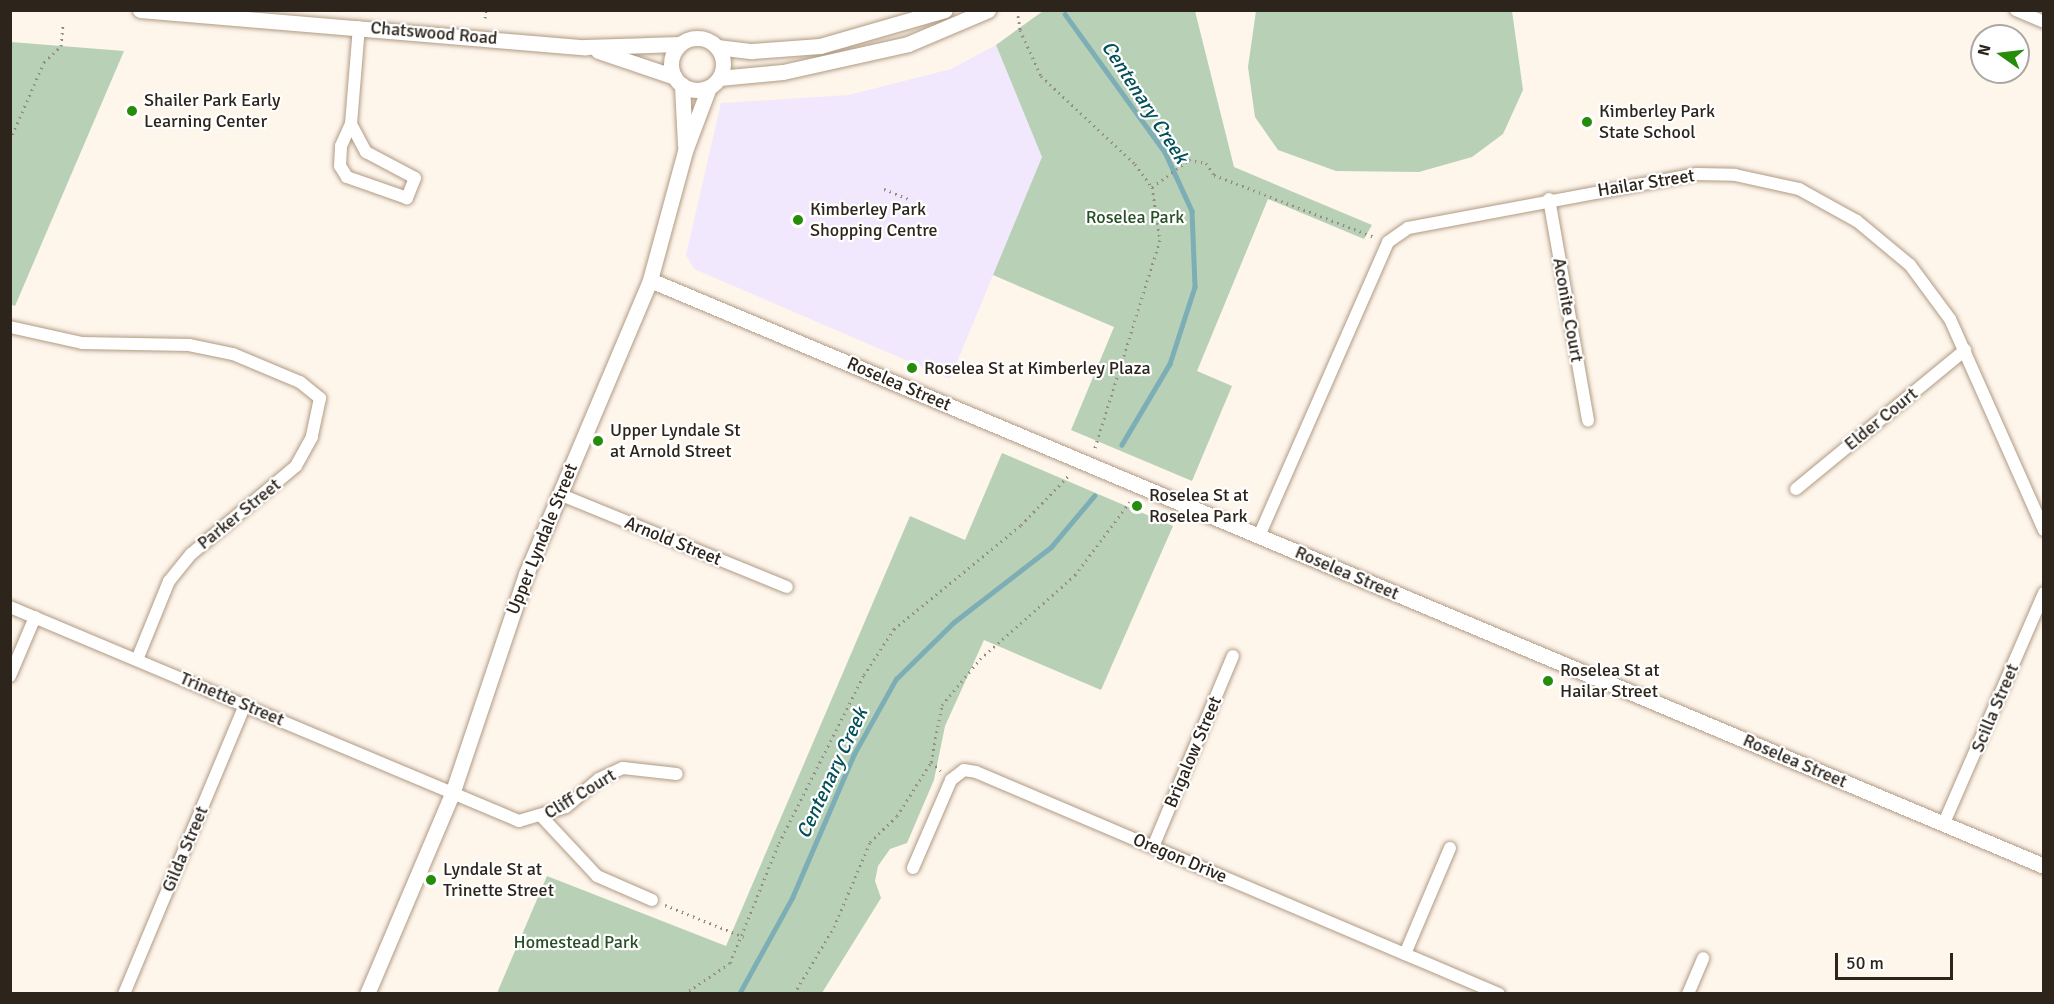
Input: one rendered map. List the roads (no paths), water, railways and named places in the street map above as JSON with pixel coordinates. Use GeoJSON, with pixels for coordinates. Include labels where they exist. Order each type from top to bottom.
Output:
{"type":"FeatureCollection","features":[{"type":"Feature","properties":{"kind":"street","name":"Chatswood Road"},"geometry":{"type":"LineString","coordinates":[[140,10],[585,47],[680,44]]}},
{"type":"Feature","properties":{"kind":"street"},"geometry":{"type":"LineString","coordinates":[[945,10],[915,21],[807,48],[717,47],[695,38],[680,44],[672,59],[678,81],[714,82],[783,72],[932,38],[988,10]]}},
{"type":"Feature","properties":{"kind":"street"},"geometry":{"type":"LineString","coordinates":[[2016,10],[2043,22]]}},
{"type":"Feature","properties":{"kind":"street"},"geometry":{"type":"LineString","coordinates":[[915,21],[932,38]]}},
{"type":"Feature","properties":{"kind":"street"},"geometry":{"type":"LineString","coordinates":[[914,42],[915,21]]}},
{"type":"Feature","properties":{"kind":"street"},"geometry":{"type":"LineString","coordinates":[[351,124],[366,152],[415,178],[407,198],[343,174],[341,147],[351,124],[359,27]]}},
{"type":"Feature","properties":{"kind":"street","name":"Chatswood Road"},"geometry":{"type":"LineString","coordinates":[[585,47],[678,81]]}},
{"type":"Feature","properties":{"kind":"street"},"geometry":{"type":"LineString","coordinates":[[714,82],[723,62],[717,47]]}},
{"type":"Feature","properties":{"kind":"street","name":"Upper Lyndale Street"},"geometry":{"type":"LineString","coordinates":[[678,81],[685,151]]}},
{"type":"Feature","properties":{"kind":"street","name":"Upper Lyndale Street"},"geometry":{"type":"LineString","coordinates":[[367,993],[452,794],[512,610],[650,280],[685,151],[714,82]]}},
{"type":"Feature","properties":{"kind":"street","name":"Hailar Street"},"geometry":{"type":"LineString","coordinates":[[1259,536],[1388,242],[1408,228],[1549,199],[1696,174],[1735,175],[1798,189],[1857,221],[1910,265],[1950,319],[2043,530]]}},
{"type":"Feature","properties":{"kind":"street","name":"Aconite Court"},"geometry":{"type":"LineString","coordinates":[[1549,199],[1588,421]]}},
{"type":"Feature","properties":{"kind":"street","name":"Roselea Street"},"geometry":{"type":"LineString","coordinates":[[650,280],[2043,866]]}},
{"type":"Feature","properties":{"kind":"street","name":"Parker Street"},"geometry":{"type":"LineString","coordinates":[[10,327],[82,343],[189,345],[233,354],[300,382],[320,398],[312,437],[296,466],[191,554],[169,581],[137,660]]}},
{"type":"Feature","properties":{"kind":"street","name":"Elder Court"},"geometry":{"type":"LineString","coordinates":[[1796,489],[1965,350]]}},
{"type":"Feature","properties":{"kind":"street","name":"Arnold Street"},"geometry":{"type":"LineString","coordinates":[[559,494],[787,587]]}},
{"type":"Feature","properties":{"kind":"street","name":"Scilla Street"},"geometry":{"type":"LineString","coordinates":[[1944,824],[2043,593]]}},
{"type":"Feature","properties":{"kind":"street","name":"Trinette Street"},"geometry":{"type":"LineString","coordinates":[[10,607],[452,794]]}},
{"type":"Feature","properties":{"kind":"street"},"geometry":{"type":"LineString","coordinates":[[10,676],[35,617]]}},
{"type":"Feature","properties":{"kind":"street","name":"Brigalow Street"},"geometry":{"type":"LineString","coordinates":[[1153,847],[1233,656]]}},
{"type":"Feature","properties":{"kind":"street","name":"Gilda Street"},"geometry":{"type":"LineString","coordinates":[[124,993],[245,705]]}},
{"type":"Feature","properties":{"kind":"street","name":"Cliff Court"},"geometry":{"type":"LineString","coordinates":[[452,794],[519,821],[543,818],[623,768],[677,774]]}},
{"type":"Feature","properties":{"kind":"street","name":"Oregon Drive"},"geometry":{"type":"LineString","coordinates":[[913,868],[940,798],[964,771],[1153,847],[1499,993]]}},
{"type":"Feature","properties":{"kind":"street"},"geometry":{"type":"LineString","coordinates":[[543,818],[597,876],[652,900]]}},
{"type":"Feature","properties":{"kind":"street"},"geometry":{"type":"LineString","coordinates":[[1405,954],[1450,848]]}},
{"type":"Feature","properties":{"kind":"street"},"geometry":{"type":"LineString","coordinates":[[1688,993],[1703,957]]}},
{"type":"Feature","properties":{"kind":"waterway","name":"Centenary Creek"},"geometry":{"type":"LineString","coordinates":[[1065,14],[1165,152],[1192,211],[1195,287],[1170,364],[1122,445]]}},
{"type":"Feature","properties":{"kind":"waterway","name":"Centenary Creek"},"geometry":{"type":"LineString","coordinates":[[739,994],[792,898],[854,754],[896,679],[954,622],[1051,547],[1094,496]]}},
{"type":"Feature","properties":{"kind":"place","name":"Shailer Park Early Learning Center"},"geometry":{"type":"Point","coordinates":[132,111]}},
{"type":"Feature","properties":{"kind":"place","name":"Kimberley Park State School"},"geometry":{"type":"Point","coordinates":[1587,122]}},
{"type":"Feature","properties":{"kind":"place","name":"Kimberley Park Shopping Centre"},"geometry":{"type":"Point","coordinates":[798,220]}},
{"type":"Feature","properties":{"kind":"place","name":"Roselea St at Kimberley Plaza"},"geometry":{"type":"Point","coordinates":[912,368]}},
{"type":"Feature","properties":{"kind":"place","name":"Upper Lyndale St at Arnold Street"},"geometry":{"type":"Point","coordinates":[598,441]}},
{"type":"Feature","properties":{"kind":"place","name":"Roselea St at Roselea Park"},"geometry":{"type":"Point","coordinates":[1137,506]}},
{"type":"Feature","properties":{"kind":"place","name":"Roselea St at Hailar Street"},"geometry":{"type":"Point","coordinates":[1548,681]}},
{"type":"Feature","properties":{"kind":"place","name":"Lyndale St at Trinette Street"},"geometry":{"type":"Point","coordinates":[431,880]}},
{"type":"Feature","properties":{"kind":"park label","name":"Roselea Park"},"geometry":{"type":"Point","coordinates":[1135,217]}},
{"type":"Feature","properties":{"kind":"park label","name":"Homestead Park"},"geometry":{"type":"Point","coordinates":[576,942]}}]}
